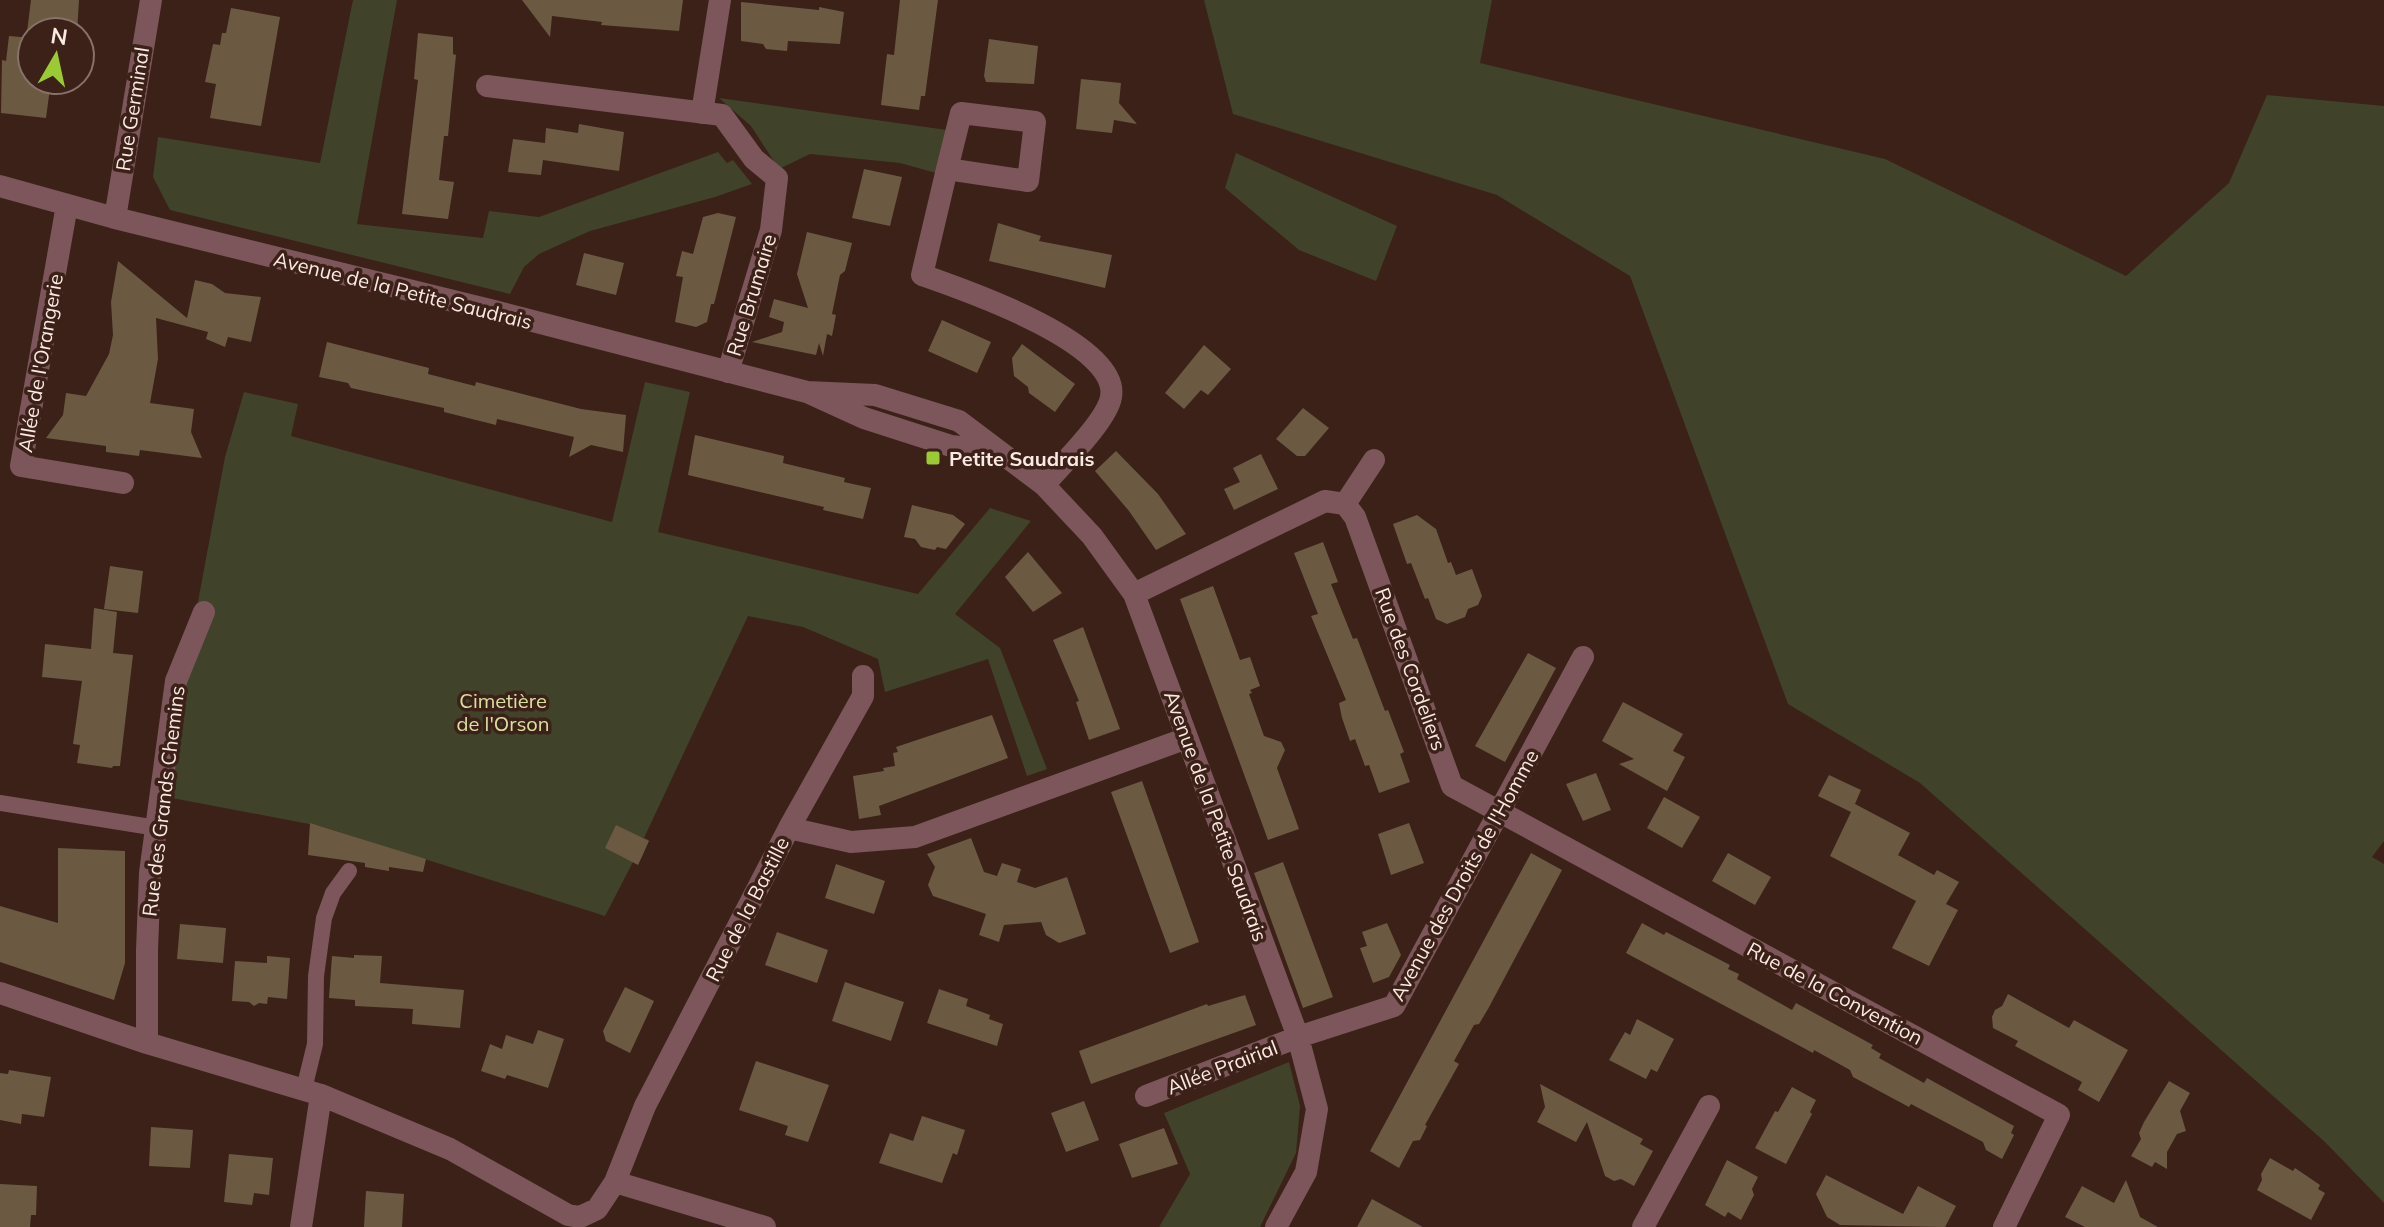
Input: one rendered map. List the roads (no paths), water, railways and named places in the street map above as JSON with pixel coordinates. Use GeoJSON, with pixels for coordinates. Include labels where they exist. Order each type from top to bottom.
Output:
{"type":"FeatureCollection","features":[{"type":"Feature","properties":{"kind":"street","name":"Rue Germinal"},"geometry":{"type":"LineString","coordinates":[[115,218],[151,0]]}},
{"type":"Feature","properties":{"kind":"street"},"geometry":{"type":"LineString","coordinates":[[702,113],[720,0]]}},
{"type":"Feature","properties":{"kind":"street","name":"Rue Brumaire"},"geometry":{"type":"LineString","coordinates":[[487,86],[722,115],[754,159],[777,178],[771,230],[728,372]]}},
{"type":"Feature","properties":{"kind":"street"},"geometry":{"type":"LineString","coordinates":[[947,169],[922,275],[1030,317],[1078,346],[1094,359],[1107,376],[1112,395],[1105,415],[1044,485]]}},
{"type":"Feature","properties":{"kind":"street","name":"Avenue de la Petite Saudrais"},"geometry":{"type":"LineString","coordinates":[[2,193],[67,205],[807,392],[864,418],[951,446],[997,451],[1044,485],[1092,536],[1134,594],[1298,1037],[1317,1109],[1306,1172],[1276,1227]]}},
{"type":"Feature","properties":{"kind":"street","name":"Allée de l'Orangerie"},"geometry":{"type":"LineString","coordinates":[[67,205],[21,466],[123,483]]}},
{"type":"Feature","properties":{"kind":"street"},"geometry":{"type":"LineString","coordinates":[[1134,594],[1325,501],[1345,504],[1374,460]]}},
{"type":"Feature","properties":{"kind":"street","name":"Rue des Cordeliers"},"geometry":{"type":"LineString","coordinates":[[1345,504],[1355,517],[1452,786],[1501,812]]}},
{"type":"Feature","properties":{"kind":"street","name":"Rue des Grands Chemins"},"geometry":{"type":"LineString","coordinates":[[147,1043],[150,873],[176,681],[204,612]]}},
{"type":"Feature","properties":{"kind":"street","name":"Avenue des Droits de l'Homme"},"geometry":{"type":"LineString","coordinates":[[1298,1037],[1394,1006],[1583,657]]}},
{"type":"Feature","properties":{"kind":"street"},"geometry":{"type":"LineString","coordinates":[[789,828],[863,696],[863,676]]}},
{"type":"Feature","properties":{"kind":"street","name":"Rue de la Bastille"},"geometry":{"type":"LineString","coordinates":[[580,1222],[597,1209],[615,1182],[645,1106],[789,828],[851,842],[915,837],[1187,738]]}},
{"type":"Feature","properties":{"kind":"street","name":"Rue de la Convention"},"geometry":{"type":"LineString","coordinates":[[1501,812],[2059,1115],[2004,1227]]}},
{"type":"Feature","properties":{"kind":"street"},"geometry":{"type":"LineString","coordinates":[[0,993],[147,1043],[312,1092],[450,1149],[580,1222]]}},
{"type":"Feature","properties":{"kind":"street","name":"Allée Prairial"},"geometry":{"type":"LineString","coordinates":[[1146,1096],[1298,1037]]}},
{"type":"Feature","properties":{"kind":"street"},"geometry":{"type":"LineString","coordinates":[[301,1227],[312,1092]]}},
{"type":"Feature","properties":{"kind":"street"},"geometry":{"type":"LineString","coordinates":[[1643,1227],[1709,1106]]}},
{"type":"Feature","properties":{"kind":"street"},"geometry":{"type":"LineString","coordinates":[[615,1182],[765,1227]]}},
{"type":"Feature","properties":{"kind":"lane"},"geometry":{"type":"LineString","coordinates":[[0,803],[157,828]]}},
{"type":"Feature","properties":{"kind":"lane"},"geometry":{"type":"LineString","coordinates":[[312,1092],[316,976],[324,918],[333,893],[349,871]]}},
{"type":"Feature","properties":{"kind":"place","name":"Petite Saudrais"},"geometry":{"type":"Point","coordinates":[933,458]}},
{"type":"Feature","properties":{"kind":"park label","name":"Cimetière de l'Orson"},"geometry":{"type":"Point","coordinates":[503,712]}}]}
